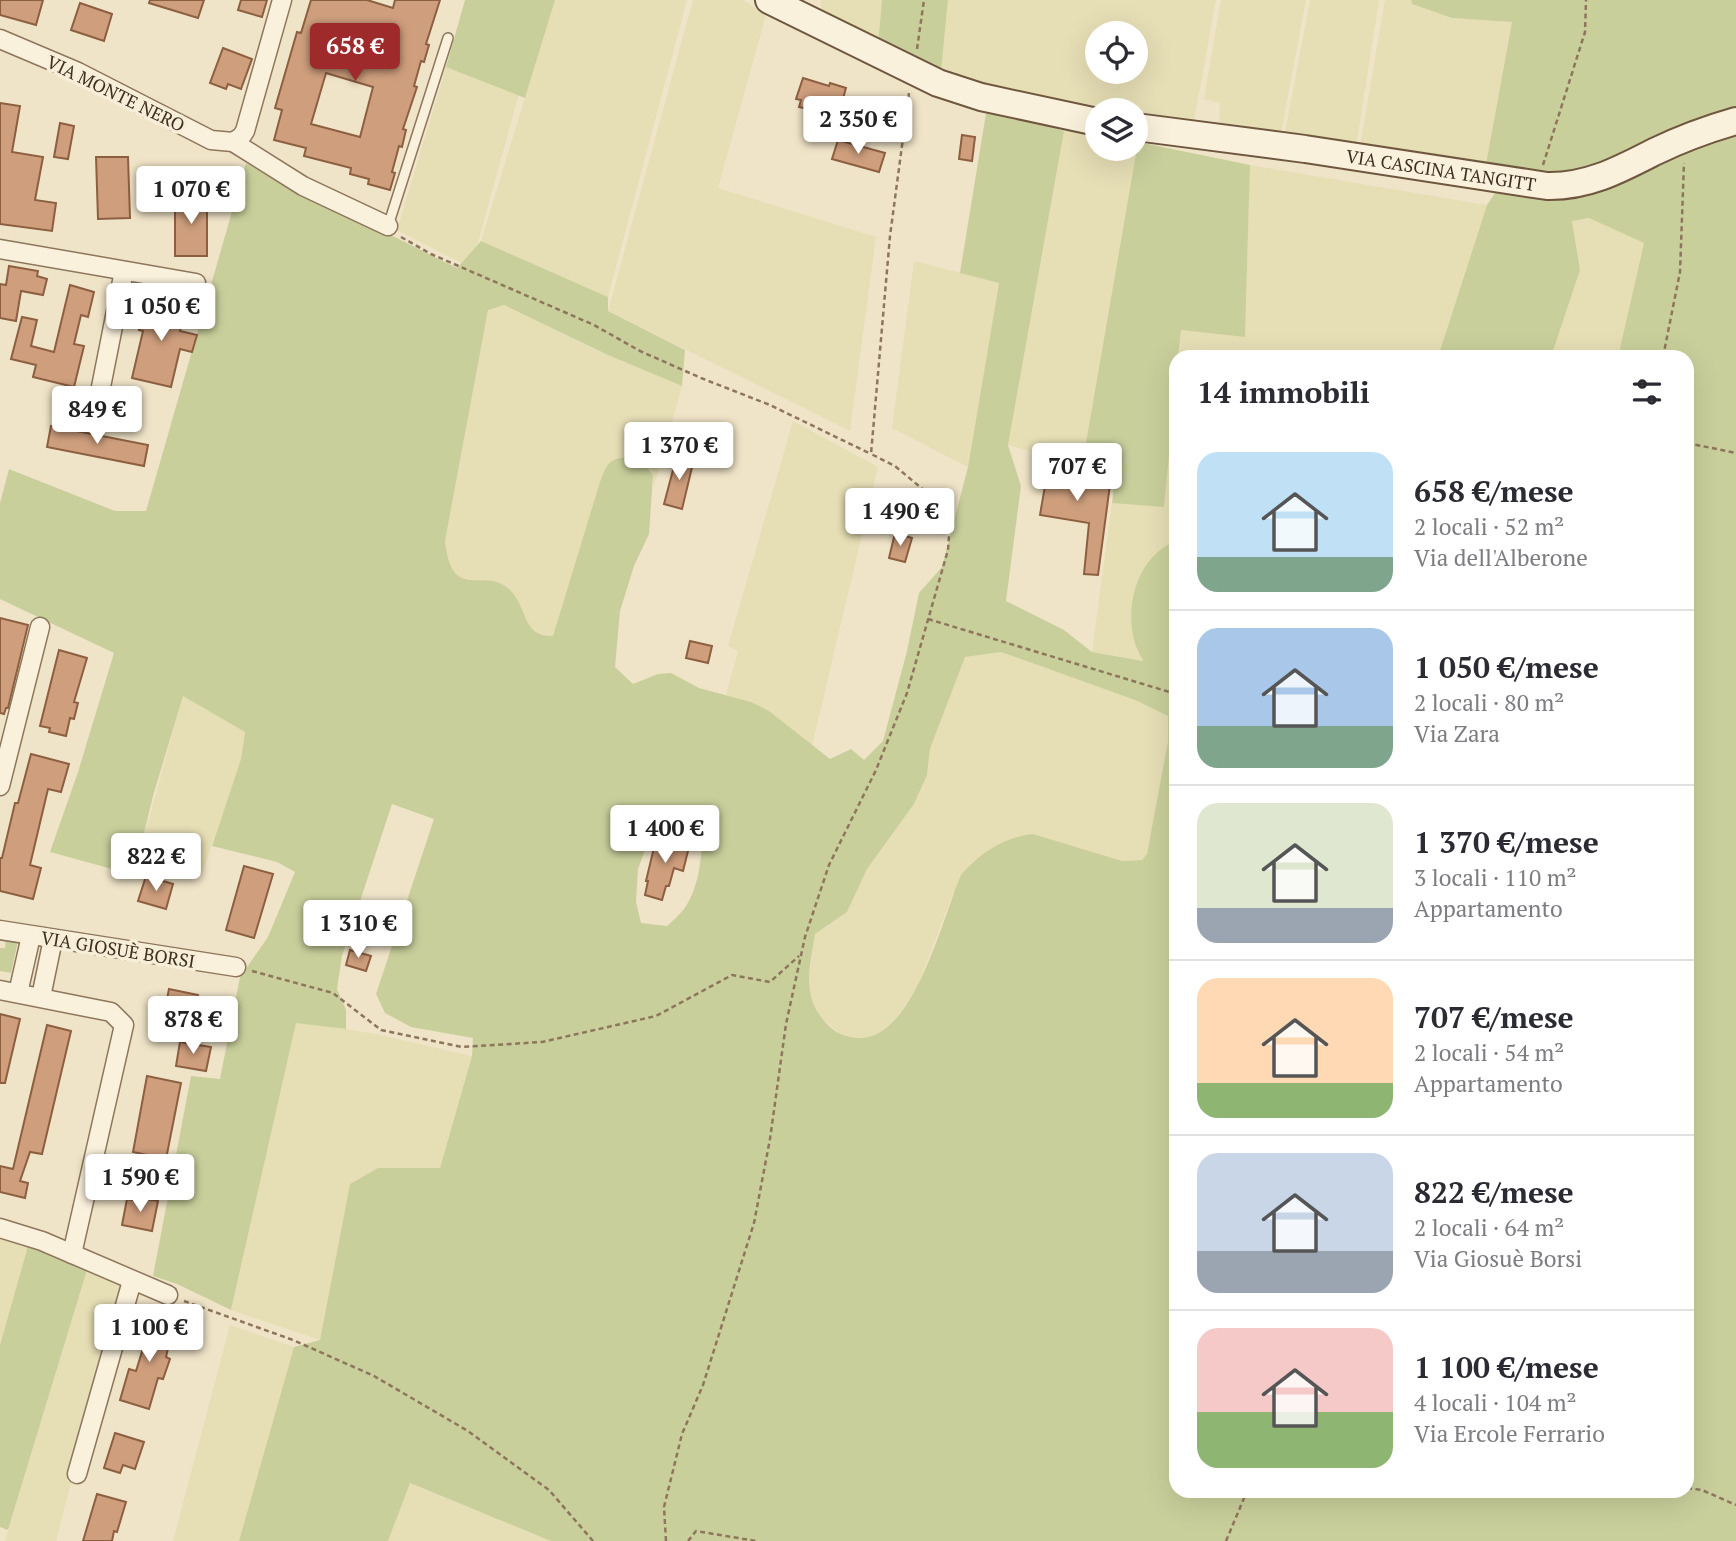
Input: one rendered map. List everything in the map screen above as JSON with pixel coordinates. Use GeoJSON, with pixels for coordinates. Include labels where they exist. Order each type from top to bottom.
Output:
{"type":"FeatureCollection","features":[{"type":"Feature","properties":{"kind":"street"},"geometry":{"type":"LineString","coordinates":[[233,142],[245,131],[282,0]]}},
{"type":"Feature","properties":{"kind":"street"},"geometry":{"type":"LineString","coordinates":[[769,0],[912,72],[981,97],[1085,119]]}},
{"type":"Feature","properties":{"kind":"street","name":"VIA MONTE NERO"},"geometry":{"type":"LineString","coordinates":[[0,39],[78,72],[211,140],[233,142],[303,186],[388,226]]}},
{"type":"Feature","properties":{"kind":"street","name":"VIA CASCINA TANGITT"},"geometry":{"type":"LineString","coordinates":[[1148,129],[1563,187],[1591,181],[1685,138],[1736,121]]}},
{"type":"Feature","properties":{"kind":"street"},"geometry":{"type":"LineString","coordinates":[[0,249],[196,284]]}},
{"type":"Feature","properties":{"kind":"street"},"geometry":{"type":"LineString","coordinates":[[100,392],[124,271]]}},
{"type":"Feature","properties":{"kind":"street"},"geometry":{"type":"LineString","coordinates":[[0,786],[40,627]]}},
{"type":"Feature","properties":{"kind":"street","name":"VIA GIOSUÈ BORSI"},"geometry":{"type":"LineString","coordinates":[[0,930],[236,967]]}},
{"type":"Feature","properties":{"kind":"street"},"geometry":{"type":"LineString","coordinates":[[31,936],[9,992],[111,1012],[124,1025],[72,1254]]}},
{"type":"Feature","properties":{"kind":"street"},"geometry":{"type":"LineString","coordinates":[[41,997],[53,939]]}},
{"type":"Feature","properties":{"kind":"street"},"geometry":{"type":"LineString","coordinates":[[0,1228],[42,1241],[168,1295]]}},
{"type":"Feature","properties":{"kind":"street"},"geometry":{"type":"LineString","coordinates":[[77,1474],[132,1281]]}},
{"type":"Feature","properties":{"kind":"lane"},"geometry":{"type":"LineString","coordinates":[[388,226],[448,38]]}},
{"type":"Feature","properties":{"kind":"path"},"geometry":{"type":"LineString","coordinates":[[871,454],[890,236],[924,0]]}},
{"type":"Feature","properties":{"kind":"path"},"geometry":{"type":"LineString","coordinates":[[1536,184],[1585,32],[1586,0]]}},
{"type":"Feature","properties":{"kind":"path"},"geometry":{"type":"LineString","coordinates":[[1664,350],[1679,272],[1685,138]]}},
{"type":"Feature","properties":{"kind":"path"},"geometry":{"type":"LineString","coordinates":[[388,226],[395,234],[431,254],[594,325],[640,351],[770,405],[895,466],[938,502],[950,521],[948,550],[907,693],[876,770],[829,865],[801,954],[786,1024],[770,1139],[754,1223],[703,1385],[682,1434],[664,1507],[666,1541]]}},
{"type":"Feature","properties":{"kind":"path"},"geometry":{"type":"LineString","coordinates":[[1694,444],[1736,453]]}},
{"type":"Feature","properties":{"kind":"path"},"geometry":{"type":"LineString","coordinates":[[928,619],[1169,692]]}},
{"type":"Feature","properties":{"kind":"path"},"geometry":{"type":"LineString","coordinates":[[236,967],[333,993],[381,1030],[462,1048],[542,1042],[656,1016],[732,975],[770,982],[801,954]]}},
{"type":"Feature","properties":{"kind":"path"},"geometry":{"type":"LineString","coordinates":[[168,1295],[293,1340],[386,1383],[468,1431],[549,1490],[593,1541]]}},
{"type":"Feature","properties":{"kind":"path"},"geometry":{"type":"LineString","coordinates":[[1694,1489],[1702,1490],[1736,1504]]}},
{"type":"Feature","properties":{"kind":"path"},"geometry":{"type":"LineString","coordinates":[[1226,1541],[1244,1498]]}},
{"type":"Feature","properties":{"kind":"path"},"geometry":{"type":"LineString","coordinates":[[688,1541],[696,1531],[756,1541]]}},
{"type":"Feature","properties":{"kind":"shaded area"},"geometry":{"type":"Polygon","coordinates":[[[555,0],[687,0],[608,297],[481,241],[555,0]]]}},
{"type":"Feature","properties":{"kind":"shaded area"},"geometry":{"type":"Polygon","coordinates":[[[693,0],[743,0],[766,15],[718,188],[876,237],[850,431],[608,311],[693,0]]]}},
{"type":"Feature","properties":{"kind":"shaded area"},"geometry":{"type":"Polygon","coordinates":[[[821,0],[882,0],[878,44],[821,14],[821,0]]]}},
{"type":"Feature","properties":{"kind":"shaded area"},"geometry":{"type":"Polygon","coordinates":[[[948,0],[1216,0],[1193,126],[1148,120],[1148,98],[1085,98],[1085,107],[986,86],[941,71],[948,0]]]}},
{"type":"Feature","properties":{"kind":"shaded area"},"geometry":{"type":"Polygon","coordinates":[[[1221,0],[1306,0],[1280,139],[1219,129],[1220,103],[1204,99],[1221,0]]]}},
{"type":"Feature","properties":{"kind":"shaded area"},"geometry":{"type":"Polygon","coordinates":[[[1310,0],[1379,0],[1356,147],[1284,138],[1310,0]]]}},
{"type":"Feature","properties":{"kind":"shaded area"},"geometry":{"type":"Polygon","coordinates":[[[1385,0],[1411,0],[1412,4],[1452,18],[1512,22],[1486,164],[1360,146],[1385,0]]]}},
{"type":"Feature","properties":{"kind":"shaded area"},"geometry":{"type":"Polygon","coordinates":[[[446,67],[519,94],[477,246],[461,263],[397,230],[446,67]]]}},
{"type":"Feature","properties":{"kind":"shaded area"},"geometry":{"type":"Polygon","coordinates":[[[1064,131],[1085,134],[1085,161],[1135,161],[1082,466],[1008,445],[1064,131]]]}},
{"type":"Feature","properties":{"kind":"shaded area"},"geometry":{"type":"Polygon","coordinates":[[[1250,165],[1487,205],[1440,350],[1179,350],[1181,330],[1245,337],[1250,165]]]}},
{"type":"Feature","properties":{"kind":"shaded area"},"geometry":{"type":"Polygon","coordinates":[[[1590,218],[1644,243],[1620,350],[1553,350],[1580,270],[1572,220],[1590,218]]]}},
{"type":"Feature","properties":{"kind":"shaded area"},"geometry":{"type":"Polygon","coordinates":[[[914,261],[999,283],[968,467],[892,428],[914,261]]]}},
{"type":"Feature","properties":{"kind":"shaded area"},"geometry":{"type":"Polygon","coordinates":[[[504,305],[608,355],[682,386],[654,486],[651,471],[639,461],[625,458],[615,459],[599,485],[553,637],[544,637],[530,627],[500,583],[461,578],[450,568],[447,557],[445,541],[488,310],[504,305]]]}},
{"type":"Feature","properties":{"kind":"shaded area"},"geometry":{"type":"Polygon","coordinates":[[[793,421],[878,467],[812,746],[751,702],[726,695],[738,651],[728,646],[793,421]]]}},
{"type":"Feature","properties":{"kind":"shaded area"},"geometry":{"type":"Polygon","coordinates":[[[1169,454],[1169,544],[1135,644],[1144,661],[1092,652],[1112,503],[1164,506],[1169,454]]]}},
{"type":"Feature","properties":{"kind":"shaded area"},"geometry":{"type":"Polygon","coordinates":[[[1001,652],[1135,700],[1168,716],[1168,741],[1147,854],[1142,860],[1122,861],[1019,836],[990,849],[953,894],[918,985],[902,1010],[887,1029],[877,1035],[867,1039],[843,1036],[818,1015],[811,1000],[808,985],[815,934],[847,912],[867,869],[914,804],[927,775],[930,749],[965,657],[1001,652]]]}},
{"type":"Feature","properties":{"kind":"shaded area"},"geometry":{"type":"Polygon","coordinates":[[[183,695],[245,732],[241,759],[202,874],[139,855],[183,695]]]}},
{"type":"Feature","properties":{"kind":"shaded area"},"geometry":{"type":"Polygon","coordinates":[[[296,1022],[371,1033],[472,1056],[440,1168],[378,1168],[350,1184],[320,1340],[231,1310],[296,1022]]]}},
{"type":"Feature","properties":{"kind":"shaded area"},"geometry":{"type":"Polygon","coordinates":[[[0,1238],[28,1246],[0,1345],[0,1238]]]}},
{"type":"Feature","properties":{"kind":"shaded area"},"geometry":{"type":"Polygon","coordinates":[[[87,1270],[122,1285],[56,1541],[5,1541],[87,1270]]]}},
{"type":"Feature","properties":{"kind":"shaded area"},"geometry":{"type":"Polygon","coordinates":[[[230,1325],[294,1347],[239,1541],[173,1541],[230,1325]]]}},
{"type":"Feature","properties":{"kind":"shaded area"},"geometry":{"type":"Polygon","coordinates":[[[409,1483],[551,1541],[388,1541],[409,1483]]]}},
{"type":"Feature","properties":{"kind":"green space"},"geometry":{"type":"Polygon","coordinates":[[[465,0],[555,0],[525,98],[446,67],[465,0]]]}},
{"type":"Feature","properties":{"kind":"green space"},"geometry":{"type":"Polygon","coordinates":[[[882,0],[948,0],[941,71],[878,44],[882,0]]]}},
{"type":"Feature","properties":{"kind":"green space"},"geometry":{"type":"Polygon","coordinates":[[[1411,0],[1736,0],[1736,1541],[551,1541],[410,1483],[388,1541],[239,1541],[294,1347],[320,1340],[350,1184],[378,1168],[440,1168],[472,1056],[473,1038],[411,1027],[385,1013],[376,994],[434,819],[392,804],[342,956],[337,989],[346,1010],[346,1029],[296,1023],[231,1310],[177,1284],[153,1276],[191,1076],[220,1079],[240,977],[268,937],[295,872],[277,862],[212,846],[241,759],[245,732],[183,696],[153,796],[134,875],[50,852],[78,772],[114,653],[0,599],[0,503],[9,469],[115,511],[146,511],[246,163],[457,268],[481,241],[608,297],[608,311],[685,350],[682,386],[608,355],[504,305],[488,310],[445,541],[454,572],[462,578],[501,584],[511,591],[526,620],[536,632],[553,636],[605,471],[611,462],[619,458],[636,460],[647,467],[653,476],[649,534],[634,566],[620,611],[615,667],[633,684],[658,674],[671,673],[699,688],[751,702],[769,711],[830,759],[851,749],[864,760],[883,741],[919,593],[942,567],[968,467],[999,283],[960,273],[987,107],[1064,131],[1008,445],[1021,486],[1006,601],[1064,630],[1092,652],[1143,661],[1135,643],[1132,626],[1133,596],[1144,569],[1152,558],[1169,545],[1169,1498],[1694,1498],[1694,350],[1620,350],[1644,243],[1589,218],[1572,221],[1580,270],[1553,350],[1440,350],[1487,205],[1497,190],[1598,167],[1550,176],[1486,164],[1512,22],[1452,18],[1412,4],[1411,0]],[[1001,652],[965,657],[930,749],[927,775],[914,804],[867,869],[847,912],[815,934],[810,993],[819,1014],[831,1028],[857,1038],[877,1034],[894,1020],[910,999],[923,974],[961,875],[976,860],[1002,842],[1033,834],[1122,861],[1142,860],[1147,854],[1168,741],[1168,716],[1135,700],[1001,652]],[[680,813],[664,818],[651,834],[638,869],[636,902],[641,923],[667,926],[689,901],[700,862],[702,832],[680,813]]]}},
{"type":"Feature","properties":{"kind":"green space"},"geometry":{"type":"Polygon","coordinates":[[[1148,144],[1250,165],[1245,337],[1181,330],[1179,350],[1169,350],[1169,454],[1164,507],[1112,503],[1115,477],[1082,466],[1135,161],[1148,161],[1148,144]]]}},
{"type":"Feature","properties":{"kind":"green space"},"geometry":{"type":"Polygon","coordinates":[[[6,938],[18,941],[11,973],[0,971],[0,948],[5,948],[6,938]]]}},
{"type":"Feature","properties":{"kind":"green space"},"geometry":{"type":"Polygon","coordinates":[[[28,1246],[87,1270],[8,1530],[0,1527],[0,1345],[28,1246]]]}},
{"type":"Feature","properties":{"kind":"building"},"geometry":{"type":"Polygon","coordinates":[[[0,0],[43,0],[36,25],[0,15],[0,0]]]}},
{"type":"Feature","properties":{"kind":"building"},"geometry":{"type":"Polygon","coordinates":[[[150,0],[204,0],[198,18],[149,3],[150,0]]]}},
{"type":"Feature","properties":{"kind":"building"},"geometry":{"type":"Polygon","coordinates":[[[241,0],[267,0],[262,17],[238,10],[241,0]]]}},
{"type":"Feature","properties":{"kind":"building"},"geometry":{"type":"Polygon","coordinates":[[[311,0],[367,0],[393,8],[395,0],[440,0],[426,44],[429,45],[424,62],[421,61],[414,86],[417,87],[403,129],[406,130],[392,172],[395,173],[390,190],[368,184],[369,179],[350,174],[351,168],[304,156],[306,148],[274,140],[282,110],[275,108],[297,32],[301,33],[311,0]],[[326,73],[311,124],[360,137],[373,87],[326,73]]]}},
{"type":"Feature","properties":{"kind":"building"},"geometry":{"type":"Polygon","coordinates":[[[80,3],[112,14],[104,41],[71,30],[80,3]]]}},
{"type":"Feature","properties":{"kind":"building"},"geometry":{"type":"Polygon","coordinates":[[[223,48],[252,59],[241,89],[228,84],[226,89],[210,83],[223,48]]]}},
{"type":"Feature","properties":{"kind":"building"},"geometry":{"type":"Polygon","coordinates":[[[803,78],[846,88],[838,116],[799,107],[801,100],[796,99],[803,78]]]}},
{"type":"Feature","properties":{"kind":"building"},"geometry":{"type":"Polygon","coordinates":[[[0,103],[20,106],[12,152],[43,157],[35,200],[56,203],[52,231],[0,224],[0,103]]]}},
{"type":"Feature","properties":{"kind":"building"},"geometry":{"type":"Polygon","coordinates":[[[60,123],[74,126],[68,159],[54,157],[60,123]]]}},
{"type":"Feature","properties":{"kind":"building"},"geometry":{"type":"Polygon","coordinates":[[[962,135],[975,137],[972,161],[959,159],[962,135]]]}},
{"type":"Feature","properties":{"kind":"building"},"geometry":{"type":"Polygon","coordinates":[[[838,140],[885,153],[879,172],[832,159],[838,140]]]}},
{"type":"Feature","properties":{"kind":"building"},"geometry":{"type":"Polygon","coordinates":[[[96,157],[128,157],[130,218],[98,219],[96,157]]]}},
{"type":"Feature","properties":{"kind":"building"},"geometry":{"type":"Polygon","coordinates":[[[175,196],[207,196],[207,256],[175,256],[175,196]]]}},
{"type":"Feature","properties":{"kind":"building"},"geometry":{"type":"Polygon","coordinates":[[[9,266],[38,271],[37,276],[47,279],[43,295],[21,291],[16,321],[0,318],[0,284],[6,285],[9,266]]]}},
{"type":"Feature","properties":{"kind":"building"},"geometry":{"type":"Polygon","coordinates":[[[70,285],[94,292],[88,317],[81,315],[74,344],[84,346],[74,387],[33,377],[36,365],[11,359],[22,317],[37,320],[31,346],[54,352],[70,285]]]}},
{"type":"Feature","properties":{"kind":"building"},"geometry":{"type":"Polygon","coordinates":[[[146,299],[185,306],[180,331],[197,335],[192,352],[180,349],[171,387],[132,378],[143,331],[139,330],[146,299]]]}},
{"type":"Feature","properties":{"kind":"building"},"geometry":{"type":"Polygon","coordinates":[[[51,426],[148,445],[144,466],[47,447],[51,426]]]}},
{"type":"Feature","properties":{"kind":"building"},"geometry":{"type":"Polygon","coordinates":[[[677,455],[694,459],[682,509],[664,504],[677,455]]]}},
{"type":"Feature","properties":{"kind":"building"},"geometry":{"type":"Polygon","coordinates":[[[1036,458],[1111,477],[1098,575],[1084,574],[1089,523],[1040,515],[1047,474],[1034,471],[1036,458]]]}},
{"type":"Feature","properties":{"kind":"building"},"geometry":{"type":"Polygon","coordinates":[[[895,533],[912,538],[905,562],[889,558],[895,533]]]}},
{"type":"Feature","properties":{"kind":"building"},"geometry":{"type":"Polygon","coordinates":[[[0,618],[28,625],[8,708],[4,714],[0,713],[0,618]]]}},
{"type":"Feature","properties":{"kind":"building"},"geometry":{"type":"Polygon","coordinates":[[[690,641],[712,646],[708,663],[686,658],[690,641]]]}},
{"type":"Feature","properties":{"kind":"building"},"geometry":{"type":"Polygon","coordinates":[[[59,650],[87,658],[74,702],[78,703],[74,719],[70,718],[66,736],[49,732],[50,728],[40,726],[59,650]]]}},
{"type":"Feature","properties":{"kind":"building"},"geometry":{"type":"Polygon","coordinates":[[[31,754],[69,764],[61,792],[48,789],[30,865],[41,868],[33,899],[0,891],[0,858],[31,754]]]}},
{"type":"Feature","properties":{"kind":"building"},"geometry":{"type":"Polygon","coordinates":[[[657,835],[690,843],[683,871],[674,868],[662,900],[645,895],[657,835]]]}},
{"type":"Feature","properties":{"kind":"building"},"geometry":{"type":"Polygon","coordinates":[[[244,866],[273,874],[254,938],[226,930],[244,866]]]}},
{"type":"Feature","properties":{"kind":"building"},"geometry":{"type":"Polygon","coordinates":[[[146,876],[173,884],[166,909],[138,901],[146,876]]]}},
{"type":"Feature","properties":{"kind":"building"},"geometry":{"type":"Polygon","coordinates":[[[350,950],[371,956],[366,971],[346,965],[350,950]]]}},
{"type":"Feature","properties":{"kind":"building"},"geometry":{"type":"Polygon","coordinates":[[[169,989],[198,995],[189,1035],[161,1029],[169,989]]]}},
{"type":"Feature","properties":{"kind":"building"},"geometry":{"type":"Polygon","coordinates":[[[0,1014],[20,1019],[5,1083],[0,1083],[0,1014]]]}},
{"type":"Feature","properties":{"kind":"building"},"geometry":{"type":"Polygon","coordinates":[[[47,1025],[71,1031],[42,1154],[30,1152],[20,1181],[28,1183],[25,1198],[0,1192],[0,1166],[13,1169],[47,1025]]]}},
{"type":"Feature","properties":{"kind":"building"},"geometry":{"type":"Polygon","coordinates":[[[180,1042],[211,1047],[206,1071],[176,1066],[180,1042]]]}},
{"type":"Feature","properties":{"kind":"building"},"geometry":{"type":"Polygon","coordinates":[[[147,1076],[181,1083],[166,1159],[133,1152],[147,1076]]]}},
{"type":"Feature","properties":{"kind":"building"},"geometry":{"type":"Polygon","coordinates":[[[140,1198],[158,1201],[152,1231],[122,1225],[127,1199],[139,1201],[140,1198]]]}},
{"type":"Feature","properties":{"kind":"building"},"geometry":{"type":"Polygon","coordinates":[[[148,1316],[174,1323],[166,1357],[170,1359],[163,1379],[158,1378],[149,1409],[120,1400],[129,1369],[136,1371],[146,1339],[142,1338],[148,1316]]]}},
{"type":"Feature","properties":{"kind":"building"},"geometry":{"type":"Polygon","coordinates":[[[115,1433],[144,1442],[135,1469],[123,1465],[120,1473],[104,1468],[115,1433]]]}},
{"type":"Feature","properties":{"kind":"building"},"geometry":{"type":"Polygon","coordinates":[[[97,1494],[126,1502],[112,1541],[83,1541],[97,1494]]]}}]}
